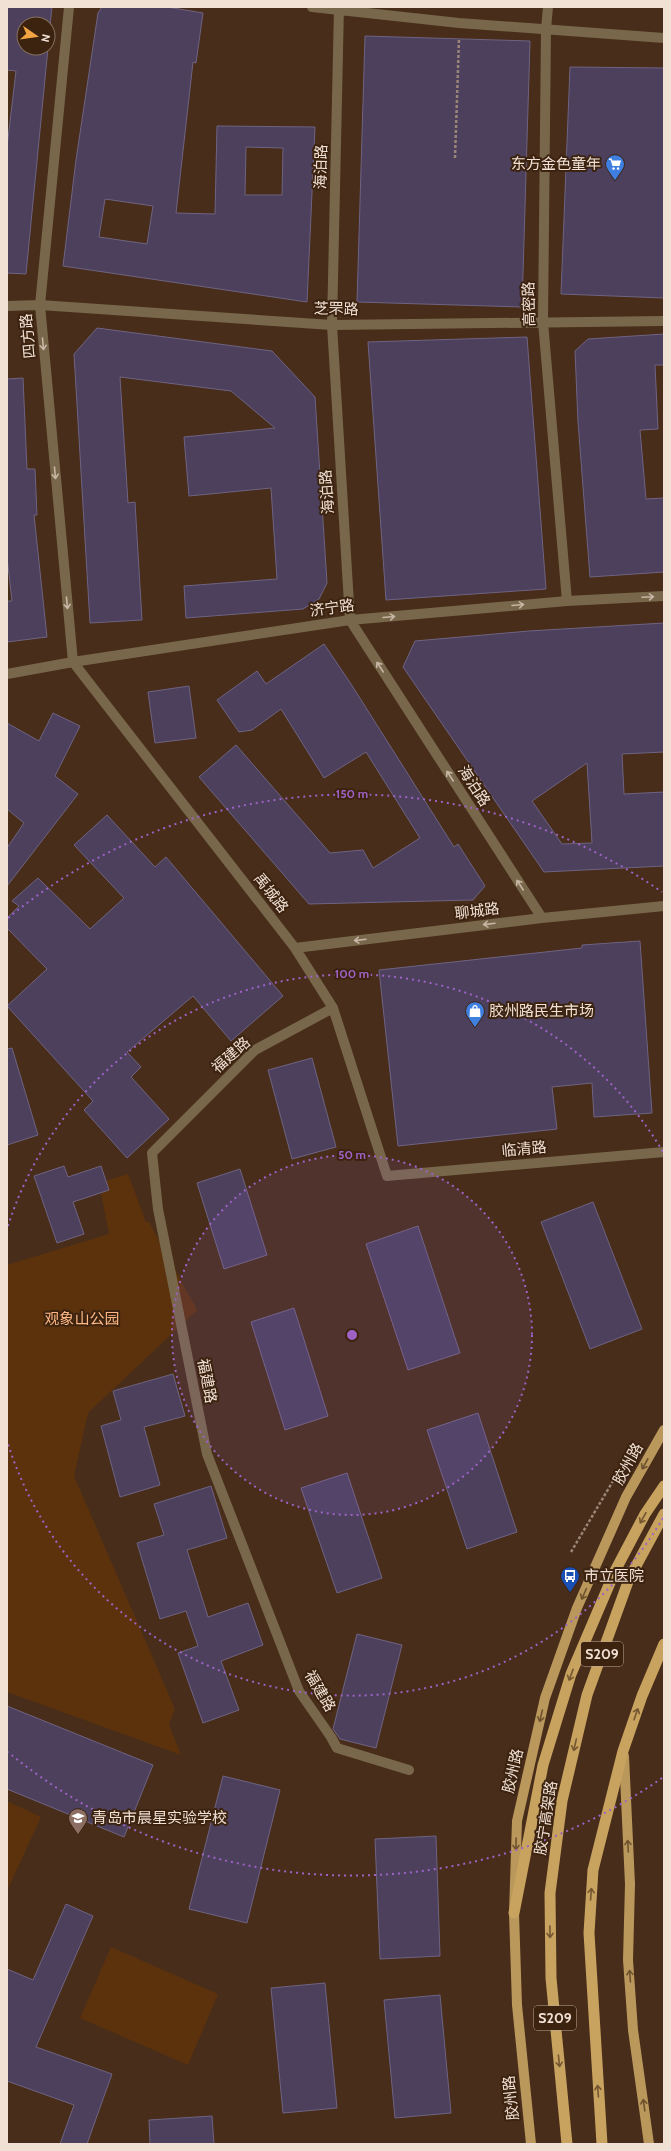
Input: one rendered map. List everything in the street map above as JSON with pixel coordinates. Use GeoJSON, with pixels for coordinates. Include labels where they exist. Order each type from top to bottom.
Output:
{"type":"FeatureCollection","features":[{"type":"Feature","properties":{"kind":"highway"},"geometry":{"type":"LineString","coordinates":[[514,1912],[543,1765],[571,1674],[615,1571],[645,1514],[664,1486]]}},
{"type":"Feature","properties":{"kind":"highway","name":"胶宁高架路"},"geometry":{"type":"LineString","coordinates":[[567,2144],[551,1978],[550,1939],[550,1893],[562,1801],[587,1695],[629,1579],[664,1514]]}},
{"type":"Feature","properties":{"kind":"highway","name":"S209"},"geometry":{"type":"LineString","coordinates":[[602,2144],[589,1933],[593,1870],[623,1751],[642,1696],[664,1644]]}},
{"type":"Feature","properties":{"kind":"main road","name":"胶州路"},"geometry":{"type":"LineString","coordinates":[[531,2144],[517,2005],[514,1912],[517,1821],[545,1698],[577,1608],[620,1511],[664,1430]]}},
{"type":"Feature","properties":{"kind":"main road"},"geometry":{"type":"LineString","coordinates":[[623,1751],[630,1884],[629,1968],[633,2030],[650,2144]]}},
{"type":"Feature","properties":{"kind":"street","name":"四方路"},"geometry":{"type":"LineString","coordinates":[[68,7],[40,305],[73,662]]}},
{"type":"Feature","properties":{"kind":"street"},"geometry":{"type":"LineString","coordinates":[[312,7],[339,8],[459,23],[664,38]]}},
{"type":"Feature","properties":{"kind":"street","name":"高密路"},"geometry":{"type":"LineString","coordinates":[[548,7],[546,29],[543,322],[567,601]]}},
{"type":"Feature","properties":{"kind":"street","name":"海泊路"},"geometry":{"type":"LineString","coordinates":[[339,8],[332,325],[350,620],[542,918]]}},
{"type":"Feature","properties":{"kind":"street","name":"芝罘路"},"geometry":{"type":"LineString","coordinates":[[7,306],[40,305],[332,325],[664,321]]}},
{"type":"Feature","properties":{"kind":"street","name":"济宁路"},"geometry":{"type":"LineString","coordinates":[[7,674],[73,662],[350,620],[567,601],[664,596]]}},
{"type":"Feature","properties":{"kind":"street","name":"禹城路"},"geometry":{"type":"LineString","coordinates":[[73,662],[295,948],[333,1008],[387,1176]]}},
{"type":"Feature","properties":{"kind":"street","name":"聊城路"},"geometry":{"type":"LineString","coordinates":[[295,948],[542,918],[664,906]]}},
{"type":"Feature","properties":{"kind":"street","name":"福建路"},"geometry":{"type":"LineString","coordinates":[[333,1008],[255,1050],[152,1153],[152,1160],[158,1209],[207,1454],[299,1691],[332,1737],[337,1748],[409,1770]]}},
{"type":"Feature","properties":{"kind":"street","name":"临清路"},"geometry":{"type":"LineString","coordinates":[[387,1176],[664,1152]]}},
{"type":"Feature","properties":{"kind":"path"},"geometry":{"type":"LineString","coordinates":[[455,158],[459,23]]}},
{"type":"Feature","properties":{"kind":"path"},"geometry":{"type":"LineString","coordinates":[[572,1552],[599,1503]]}},
{"type":"Feature","properties":{"kind":"green space","name":"观象山公园"},"geometry":{"type":"Polygon","coordinates":[[[128,1174],[146,1222],[149,1222],[197,1310],[88,1413],[74,1476],[175,1709],[169,1725],[181,1755],[7,1692],[7,1265],[109,1234],[99,1183],[128,1174]]]}},
{"type":"Feature","properties":{"kind":"green space"},"geometry":{"type":"Polygon","coordinates":[[[7,1801],[41,1817],[7,1891],[7,1801]]]}},
{"type":"Feature","properties":{"kind":"green space"},"geometry":{"type":"Polygon","coordinates":[[[111,1947],[218,1994],[188,2065],[80,2018],[111,1947]]]}},
{"type":"Feature","properties":{"kind":"building"},"geometry":{"type":"Polygon","coordinates":[[[7,7],[52,7],[51,16],[16,16],[16,56],[47,56],[26,274],[7,273],[7,147],[16,71],[7,70],[7,7]]]}},
{"type":"Feature","properties":{"kind":"building"},"geometry":{"type":"Polygon","coordinates":[[[102,7],[167,7],[203,13],[196,63],[193,62],[176,213],[215,214],[217,126],[315,127],[307,302],[63,266],[76,160],[98,13],[102,7]],[[246,147],[245,195],[282,195],[283,148],[246,147]],[[105,199],[99,237],[147,244],[153,206],[105,199]]]}},
{"type":"Feature","properties":{"kind":"building"},"geometry":{"type":"Polygon","coordinates":[[[365,36],[530,41],[522,307],[357,302],[365,36]]]}},
{"type":"Feature","properties":{"kind":"building","name":"东方金色童年"},"geometry":{"type":"Polygon","coordinates":[[[570,67],[664,68],[664,298],[561,294],[570,67]]]}},
{"type":"Feature","properties":{"kind":"building"},"geometry":{"type":"Polygon","coordinates":[[[97,328],[272,351],[315,397],[327,583],[319,599],[303,609],[186,618],[184,586],[277,579],[271,488],[189,496],[184,437],[275,428],[231,391],[120,377],[128,503],[135,502],[142,620],[90,623],[74,354],[97,328]]]}},
{"type":"Feature","properties":{"kind":"building"},"geometry":{"type":"Polygon","coordinates":[[[664,334],[664,365],[655,365],[658,429],[640,430],[646,499],[664,498],[664,572],[590,577],[578,422],[575,351],[588,339],[664,334]]]}},
{"type":"Feature","properties":{"kind":"building"},"geometry":{"type":"Polygon","coordinates":[[[527,337],[546,589],[386,600],[368,342],[527,337]]]}},
{"type":"Feature","properties":{"kind":"building"},"geometry":{"type":"Polygon","coordinates":[[[23,378],[27,469],[35,469],[37,515],[34,515],[47,637],[7,642],[7,601],[12,601],[7,557],[7,379],[23,378]]]}},
{"type":"Feature","properties":{"kind":"building"},"geometry":{"type":"Polygon","coordinates":[[[664,623],[664,752],[622,754],[624,794],[664,792],[664,866],[544,872],[403,667],[415,641],[529,631],[664,623]],[[587,763],[532,801],[562,844],[592,843],[587,763]]]}},
{"type":"Feature","properties":{"kind":"building"},"geometry":{"type":"Polygon","coordinates":[[[324,644],[454,847],[458,844],[485,886],[473,900],[309,904],[199,777],[236,745],[330,853],[363,850],[373,868],[420,838],[366,752],[324,778],[281,709],[252,730],[239,732],[217,700],[257,671],[266,684],[324,644]]]}},
{"type":"Feature","properties":{"kind":"building"},"geometry":{"type":"Polygon","coordinates":[[[189,686],[196,738],[155,743],[148,692],[189,686]]]}},
{"type":"Feature","properties":{"kind":"building"},"geometry":{"type":"Polygon","coordinates":[[[53,713],[80,726],[55,776],[78,794],[7,886],[7,848],[24,823],[7,809],[7,723],[39,741],[53,713]]]}},
{"type":"Feature","properties":{"kind":"building"},"geometry":{"type":"Polygon","coordinates":[[[107,815],[155,867],[166,857],[283,996],[231,1041],[193,996],[127,1052],[141,1067],[131,1077],[169,1119],[127,1158],[84,1110],[93,1101],[7,1006],[47,969],[7,928],[7,918],[19,906],[12,901],[38,878],[90,929],[124,898],[74,845],[107,815]]]}},
{"type":"Feature","properties":{"kind":"building","name":"胶州路民生市场"},"geometry":{"type":"Polygon","coordinates":[[[640,941],[652,1113],[594,1117],[592,1083],[552,1087],[557,1129],[398,1146],[379,970],[582,948],[582,945],[640,941]]]}},
{"type":"Feature","properties":{"kind":"building"},"geometry":{"type":"Polygon","coordinates":[[[12,1048],[38,1135],[7,1145],[7,1049],[12,1048]]]}},
{"type":"Feature","properties":{"kind":"building"},"geometry":{"type":"Polygon","coordinates":[[[312,1058],[336,1147],[292,1159],[268,1070],[312,1058]]]}},
{"type":"Feature","properties":{"kind":"building"},"geometry":{"type":"Polygon","coordinates":[[[64,1166],[68,1177],[101,1166],[109,1190],[73,1202],[84,1234],[57,1243],[34,1176],[64,1166]]]}},
{"type":"Feature","properties":{"kind":"building"},"geometry":{"type":"Polygon","coordinates":[[[240,1169],[267,1255],[224,1269],[197,1183],[240,1169]]]}},
{"type":"Feature","properties":{"kind":"building"},"geometry":{"type":"Polygon","coordinates":[[[593,1202],[642,1329],[590,1349],[541,1222],[593,1202]]]}},
{"type":"Feature","properties":{"kind":"building"},"geometry":{"type":"Polygon","coordinates":[[[418,1226],[460,1353],[408,1370],[366,1244],[418,1226]]]}},
{"type":"Feature","properties":{"kind":"building"},"geometry":{"type":"Polygon","coordinates":[[[294,1308],[328,1416],[285,1430],[251,1322],[294,1308]]]}},
{"type":"Feature","properties":{"kind":"building"},"geometry":{"type":"Polygon","coordinates":[[[173,1374],[185,1416],[144,1427],[160,1485],[120,1497],[101,1426],[121,1420],[113,1391],[173,1374]]]}},
{"type":"Feature","properties":{"kind":"building"},"geometry":{"type":"Polygon","coordinates":[[[478,1413],[517,1532],[467,1549],[427,1430],[478,1413]]]}},
{"type":"Feature","properties":{"kind":"building"},"geometry":{"type":"Polygon","coordinates":[[[347,1473],[382,1578],[337,1593],[301,1488],[347,1473]]]}},
{"type":"Feature","properties":{"kind":"building"},"geometry":{"type":"Polygon","coordinates":[[[211,1486],[227,1538],[187,1550],[208,1617],[248,1603],[263,1645],[221,1661],[239,1710],[203,1723],[178,1653],[198,1646],[186,1611],[160,1619],[137,1543],[164,1535],[154,1504],[211,1486]]]}},
{"type":"Feature","properties":{"kind":"building"},"geometry":{"type":"Polygon","coordinates":[[[357,1634],[402,1645],[376,1748],[340,1739],[333,1729],[357,1634]]]}},
{"type":"Feature","properties":{"kind":"building"},"geometry":{"type":"Polygon","coordinates":[[[7,1706],[153,1765],[124,1837],[7,1789],[7,1706]]]}},
{"type":"Feature","properties":{"kind":"building"},"geometry":{"type":"Polygon","coordinates":[[[223,1776],[280,1790],[247,1923],[189,1909],[223,1776]]]}},
{"type":"Feature","properties":{"kind":"building"},"geometry":{"type":"Polygon","coordinates":[[[436,1836],[440,1956],[380,1959],[375,1839],[436,1836]]]}},
{"type":"Feature","properties":{"kind":"building"},"geometry":{"type":"Polygon","coordinates":[[[66,1904],[93,1916],[36,2047],[112,2074],[87,2144],[60,2144],[74,2105],[7,2081],[7,1969],[33,1980],[66,1904]]]}},
{"type":"Feature","properties":{"kind":"building"},"geometry":{"type":"Polygon","coordinates":[[[325,1983],[337,2108],[283,2113],[271,1988],[325,1983]]]}},
{"type":"Feature","properties":{"kind":"building"},"geometry":{"type":"Polygon","coordinates":[[[440,1995],[451,2113],[395,2118],[384,2000],[440,1995]]]}},
{"type":"Feature","properties":{"kind":"building"},"geometry":{"type":"Polygon","coordinates":[[[212,2116],[214,2144],[150,2144],[149,2120],[212,2116]]]}},
{"type":"Feature","properties":{"kind":"place","name":"东方金色童年"},"geometry":{"type":"Point","coordinates":[615,181]}},
{"type":"Feature","properties":{"kind":"place","name":"胶州路民生市场"},"geometry":{"type":"Point","coordinates":[475,1028]}},
{"type":"Feature","properties":{"kind":"place","name":"市立医院"},"geometry":{"type":"Point","coordinates":[570,1593]}},
{"type":"Feature","properties":{"kind":"place","name":"青岛市晨星实验学校"},"geometry":{"type":"Point","coordinates":[78,1835]}}]}
